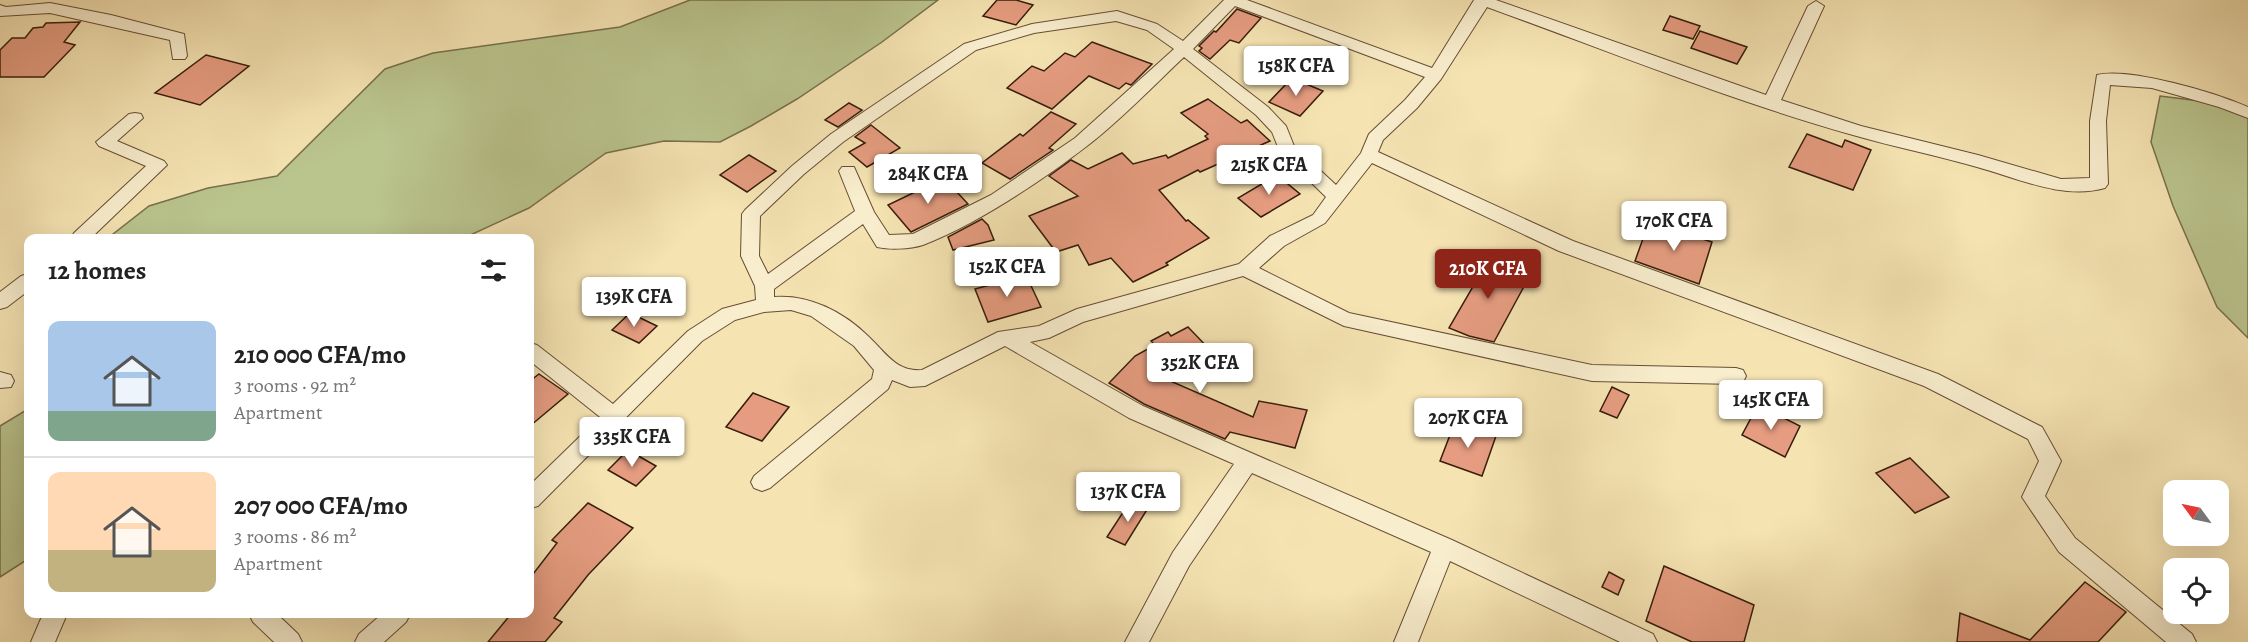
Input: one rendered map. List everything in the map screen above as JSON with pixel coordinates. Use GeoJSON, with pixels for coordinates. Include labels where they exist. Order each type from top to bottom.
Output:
{"type":"FeatureCollection","features":[{"type":"Feature","properties":{"kind":"street"},"geometry":{"type":"LineString","coordinates":[[1,12],[16,0]]}},
{"type":"Feature","properties":{"kind":"street"},"geometry":{"type":"LineString","coordinates":[[848,171],[865,213],[884,242],[916,240],[997,199],[1081,141],[1185,49],[1233,0],[1435,75]]}},
{"type":"Feature","properties":{"kind":"street"},"geometry":{"type":"LineString","coordinates":[[764,295],[817,310],[861,341],[885,368],[910,379],[925,378],[1005,337],[1042,333],[1077,316],[1245,269],[1277,241],[1319,219],[1335,195],[1369,154],[1375,138],[1412,104],[1435,75],[1484,0],[1771,103],[1857,131],[1978,161],[2061,185],[2099,184],[2098,121],[2103,79],[2153,83],[2225,103],[2248,113]]}},
{"type":"Feature","properties":{"kind":"street"},"geometry":{"type":"LineString","coordinates":[[1771,103],[1816,6]]}},
{"type":"Feature","properties":{"kind":"street"},"geometry":{"type":"LineString","coordinates":[[1,12],[50,8],[111,20],[178,37],[179,56]]}},
{"type":"Feature","properties":{"kind":"street"},"geometry":{"type":"LineString","coordinates":[[764,295],[750,256],[751,214],[798,170],[837,138],[970,47],[1032,29],[1117,16],[1152,27],[1185,49],[1262,111],[1280,130],[1286,148],[1335,195]]}},
{"type":"Feature","properties":{"kind":"street"},"geometry":{"type":"LineString","coordinates":[[84,234],[158,165],[105,142],[135,118]]}},
{"type":"Feature","properties":{"kind":"street"},"geometry":{"type":"LineString","coordinates":[[1369,154],[1566,246],[1931,380],[2036,433],[2050,461],[2033,497],[2067,545],[2184,642]]}},
{"type":"Feature","properties":{"kind":"street"},"geometry":{"type":"LineString","coordinates":[[534,495],[695,336],[764,295],[865,213]]}},
{"type":"Feature","properties":{"kind":"street"},"geometry":{"type":"LineString","coordinates":[[1245,269],[1344,320],[1592,373],[1736,376]]}},
{"type":"Feature","properties":{"kind":"street"},"geometry":{"type":"LineString","coordinates":[[0,302],[24,284]]}},
{"type":"Feature","properties":{"kind":"street"},"geometry":{"type":"LineString","coordinates":[[1005,337],[1136,412],[1444,547],[1618,637],[1645,642]]}},
{"type":"Feature","properties":{"kind":"street"},"geometry":{"type":"LineString","coordinates":[[534,353],[614,416]]}},
{"type":"Feature","properties":{"kind":"street"},"geometry":{"type":"LineString","coordinates":[[762,482],[881,384],[885,368]]}},
{"type":"Feature","properties":{"kind":"street"},"geometry":{"type":"LineString","coordinates":[[1137,642],[1181,559],[1248,461]]}},
{"type":"Feature","properties":{"kind":"street"},"geometry":{"type":"LineString","coordinates":[[1406,642],[1444,547]]}},
{"type":"Feature","properties":{"kind":"street"},"geometry":{"type":"LineString","coordinates":[[43,642],[53,618]]}},
{"type":"Feature","properties":{"kind":"street"},"geometry":{"type":"LineString","coordinates":[[265,618],[290,642]]}},
{"type":"Feature","properties":{"kind":"street"},"geometry":{"type":"LineString","coordinates":[[366,642],[393,618]]}},
{"type":"Feature","properties":{"kind":"green space"},"geometry":{"type":"Polygon","coordinates":[[[690,0],[938,0],[882,42],[797,99],[720,142],[664,141],[606,153],[529,208],[473,234],[113,234],[149,206],[208,188],[277,176],[385,69],[433,53],[620,27],[690,0]]]}},
{"type":"Feature","properties":{"kind":"green space"},"geometry":{"type":"Polygon","coordinates":[[[2160,96],[2216,103],[2248,113],[2248,338],[2217,307],[2173,206],[2151,142],[2160,96]]]}},
{"type":"Feature","properties":{"kind":"green space"},"geometry":{"type":"Polygon","coordinates":[[[24,411],[24,562],[0,577],[0,426],[24,411]]]}},
{"type":"Feature","properties":{"kind":"building"},"geometry":{"type":"Polygon","coordinates":[[[997,0],[1016,0],[1033,5],[1016,25],[983,16],[997,0]]]}},
{"type":"Feature","properties":{"kind":"building"},"geometry":{"type":"Polygon","coordinates":[[[1237,9],[1261,18],[1239,43],[1230,40],[1210,59],[1199,51],[1202,48],[1199,46],[1214,31],[1216,32],[1237,9]]]}},
{"type":"Feature","properties":{"kind":"building"},"geometry":{"type":"Polygon","coordinates":[[[1670,16],[1700,26],[1693,39],[1663,30],[1670,16]]]}},
{"type":"Feature","properties":{"kind":"building"},"geometry":{"type":"Polygon","coordinates":[[[80,22],[64,42],[75,45],[44,77],[0,77],[0,50],[12,38],[25,38],[33,28],[43,27],[46,23],[80,22]]]}},
{"type":"Feature","properties":{"kind":"building"},"geometry":{"type":"Polygon","coordinates":[[[1700,31],[1747,47],[1737,64],[1691,48],[1700,31]]]}},
{"type":"Feature","properties":{"kind":"building"},"geometry":{"type":"Polygon","coordinates":[[[1092,42],[1152,64],[1131,85],[1126,83],[1119,89],[1089,76],[1052,109],[1007,88],[1032,66],[1044,71],[1065,53],[1075,57],[1092,42]]]}},
{"type":"Feature","properties":{"kind":"building"},"geometry":{"type":"Polygon","coordinates":[[[206,55],[249,66],[200,105],[155,93],[206,55]]]}},
{"type":"Feature","properties":{"kind":"building"},"geometry":{"type":"Polygon","coordinates":[[[1292,78],[1323,91],[1300,116],[1269,102],[1292,78]]]}},
{"type":"Feature","properties":{"kind":"building"},"geometry":{"type":"Polygon","coordinates":[[[1208,99],[1241,123],[1247,120],[1270,141],[1200,172],[1198,170],[1159,190],[1186,221],[1188,220],[1209,238],[1166,263],[1168,265],[1133,282],[1111,258],[1089,265],[1078,245],[1056,252],[1029,216],[1078,196],[1049,176],[1071,160],[1088,169],[1122,153],[1133,164],[1166,155],[1168,158],[1208,139],[1205,136],[1208,134],[1181,113],[1208,99]]]}},
{"type":"Feature","properties":{"kind":"building"},"geometry":{"type":"Polygon","coordinates":[[[849,103],[862,110],[838,127],[825,120],[849,103]]]}},
{"type":"Feature","properties":{"kind":"building"},"geometry":{"type":"Polygon","coordinates":[[[1051,112],[1076,124],[1049,148],[1053,150],[1010,179],[982,163],[1020,134],[1023,136],[1051,112]]]}},
{"type":"Feature","properties":{"kind":"building"},"geometry":{"type":"Polygon","coordinates":[[[871,125],[900,148],[867,167],[849,152],[865,143],[855,137],[871,125]]]}},
{"type":"Feature","properties":{"kind":"building"},"geometry":{"type":"Polygon","coordinates":[[[1807,134],[1842,147],[1845,140],[1871,150],[1853,190],[1789,167],[1807,134]]]}},
{"type":"Feature","properties":{"kind":"building"},"geometry":{"type":"Polygon","coordinates":[[[749,155],[776,171],[747,192],[720,175],[749,155]]]}},
{"type":"Feature","properties":{"kind":"building"},"geometry":{"type":"Polygon","coordinates":[[[1277,175],[1300,194],[1261,217],[1238,198],[1277,175]]]}},
{"type":"Feature","properties":{"kind":"building"},"geometry":{"type":"Polygon","coordinates":[[[944,178],[968,204],[911,232],[888,205],[944,178]]]}},
{"type":"Feature","properties":{"kind":"building"},"geometry":{"type":"Polygon","coordinates":[[[982,219],[988,225],[994,240],[953,250],[948,237],[982,219]]]}},
{"type":"Feature","properties":{"kind":"building"},"geometry":{"type":"Polygon","coordinates":[[[1649,222],[1712,242],[1699,284],[1635,261],[1649,222]]]}},
{"type":"Feature","properties":{"kind":"building"},"geometry":{"type":"Polygon","coordinates":[[[1468,254],[1528,279],[1494,342],[1449,328],[1479,276],[1459,268],[1468,254]]]}},
{"type":"Feature","properties":{"kind":"building"},"geometry":{"type":"Polygon","coordinates":[[[1026,275],[1041,307],[988,322],[975,289],[1026,275]]]}},
{"type":"Feature","properties":{"kind":"building"},"geometry":{"type":"Polygon","coordinates":[[[630,313],[657,326],[639,343],[612,330],[630,313]]]}},
{"type":"Feature","properties":{"kind":"building"},"geometry":{"type":"Polygon","coordinates":[[[1188,327],[1214,354],[1168,380],[1253,417],[1259,401],[1307,410],[1295,448],[1230,432],[1225,439],[1144,404],[1109,383],[1135,356],[1155,345],[1151,341],[1168,332],[1171,336],[1188,327]]]}},
{"type":"Feature","properties":{"kind":"building"},"geometry":{"type":"Polygon","coordinates":[[[539,374],[568,394],[534,423],[534,378],[539,374]]]}},
{"type":"Feature","properties":{"kind":"building"},"geometry":{"type":"Polygon","coordinates":[[[1612,387],[1629,395],[1617,418],[1600,411],[1612,387]]]}},
{"type":"Feature","properties":{"kind":"building"},"geometry":{"type":"Polygon","coordinates":[[[753,393],[789,407],[762,441],[726,427],[753,393]]]}},
{"type":"Feature","properties":{"kind":"building"},"geometry":{"type":"Polygon","coordinates":[[[1758,405],[1800,426],[1785,457],[1742,435],[1758,405]]]}},
{"type":"Feature","properties":{"kind":"building"},"geometry":{"type":"Polygon","coordinates":[[[1455,422],[1496,436],[1482,476],[1440,461],[1455,422]]]}},
{"type":"Feature","properties":{"kind":"building"},"geometry":{"type":"Polygon","coordinates":[[[628,450],[656,466],[636,486],[608,470],[628,450]]]}},
{"type":"Feature","properties":{"kind":"building"},"geometry":{"type":"Polygon","coordinates":[[[1910,458],[1949,497],[1915,513],[1876,473],[1910,458]]]}},
{"type":"Feature","properties":{"kind":"building"},"geometry":{"type":"Polygon","coordinates":[[[1131,500],[1148,508],[1125,545],[1107,537],[1131,500]]]}},
{"type":"Feature","properties":{"kind":"building"},"geometry":{"type":"Polygon","coordinates":[[[588,503],[633,528],[588,575],[554,618],[562,622],[545,642],[488,642],[508,618],[534,618],[534,573],[557,543],[552,540],[588,503]]]}},
{"type":"Feature","properties":{"kind":"building"},"geometry":{"type":"Polygon","coordinates":[[[1664,566],[1754,605],[1744,642],[1692,642],[1646,621],[1664,566]]]}},
{"type":"Feature","properties":{"kind":"building"},"geometry":{"type":"Polygon","coordinates":[[[1609,572],[1624,580],[1618,595],[1602,587],[1609,572]]]}},
{"type":"Feature","properties":{"kind":"building"},"geometry":{"type":"Polygon","coordinates":[[[2085,582],[2126,612],[2098,642],[1957,642],[1960,613],[2030,640],[2085,582]]]}}]}
